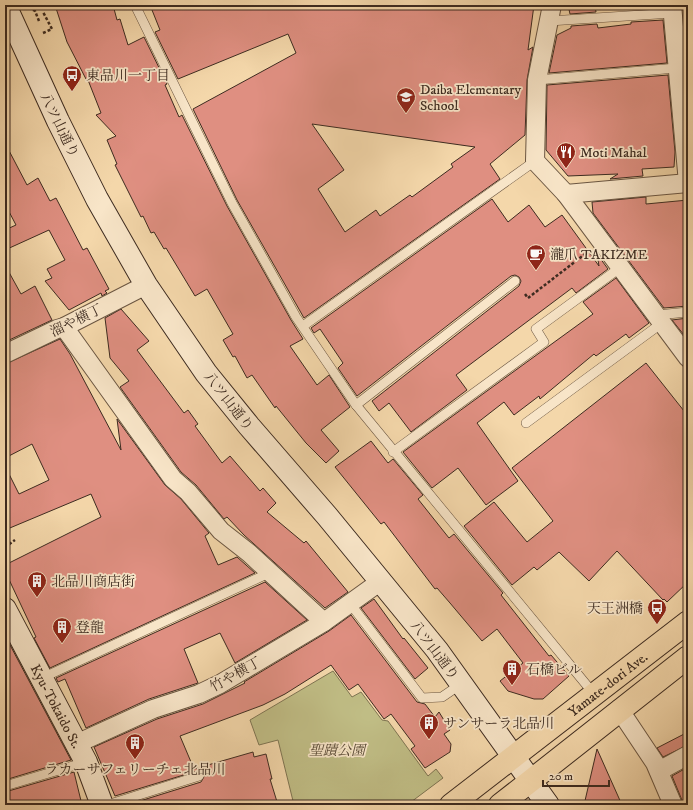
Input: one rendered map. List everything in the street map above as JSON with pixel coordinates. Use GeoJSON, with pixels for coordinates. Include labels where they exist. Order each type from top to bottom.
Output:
{"type":"FeatureCollection","features":[{"type":"Feature","properties":{"kind":"highway","name":"Yamate-dori Ave."},"geometry":{"type":"LineString","coordinates":[[451,805],[688,622]]}},
{"type":"Feature","properties":{"kind":"highway","name":"Yamate-dori Ave."},"geometry":{"type":"LineString","coordinates":[[500,805],[688,657]]}},
{"type":"Feature","properties":{"kind":"street","name":"八ツ山通り"},"geometry":{"type":"LineString","coordinates":[[6,5],[79,164],[97,199],[146,285],[211,379],[249,426],[328,516],[437,650],[532,780]]}},
{"type":"Feature","properties":{"kind":"street"},"geometry":{"type":"LineString","coordinates":[[566,194],[688,183],[683,68],[672,9]]}},
{"type":"Feature","properties":{"kind":"street"},"geometry":{"type":"LineString","coordinates":[[550,13],[537,80],[535,161],[566,194],[688,358]]}},
{"type":"Feature","properties":{"kind":"street","name":"溜や横丁"},"geometry":{"type":"LineString","coordinates":[[5,354],[64,327],[146,285]]}},
{"type":"Feature","properties":{"kind":"street"},"geometry":{"type":"LineString","coordinates":[[64,327],[173,479],[188,492],[221,531],[249,553],[268,573],[324,622]]}},
{"type":"Feature","properties":{"kind":"street","name":"竹や横丁"},"geometry":{"type":"LineString","coordinates":[[81,753],[153,709],[199,694],[220,684],[324,622],[349,602],[380,581]]}},
{"type":"Feature","properties":{"kind":"street","name":"Kyu-Tokaido St."},"geometry":{"type":"LineString","coordinates":[[5,609],[40,679],[81,753],[102,805]]}},
{"type":"Feature","properties":{"kind":"street"},"geometry":{"type":"LineString","coordinates":[[619,710],[659,771],[673,805]]}},
{"type":"Feature","properties":{"kind":"street"},"geometry":{"type":"LineString","coordinates":[[659,771],[688,755]]}},
{"type":"Feature","properties":{"kind":"street"},"geometry":{"type":"LineString","coordinates":[[532,780],[548,805]]}},
{"type":"Feature","properties":{"kind":"lane"},"geometry":{"type":"LineString","coordinates":[[135,5],[232,203],[296,317],[356,405],[393,452],[594,694]]}},
{"type":"Feature","properties":{"kind":"lane"},"geometry":{"type":"LineString","coordinates":[[550,13],[672,9]]}},
{"type":"Feature","properties":{"kind":"lane"},"geometry":{"type":"LineString","coordinates":[[537,80],[683,68]]}},
{"type":"Feature","properties":{"kind":"lane"},"geometry":{"type":"LineString","coordinates":[[303,326],[535,161]]}},
{"type":"Feature","properties":{"kind":"lane"},"geometry":{"type":"LineString","coordinates":[[393,452],[544,342],[536,329],[621,267]]}},
{"type":"Feature","properties":{"kind":"lane"},"geometry":{"type":"LineString","coordinates":[[356,405],[515,281]]}},
{"type":"Feature","properties":{"kind":"lane"},"geometry":{"type":"LineString","coordinates":[[526,422],[659,319],[688,312]]}},
{"type":"Feature","properties":{"kind":"lane"},"geometry":{"type":"LineString","coordinates":[[40,679],[268,573]]}},
{"type":"Feature","properties":{"kind":"lane"},"geometry":{"type":"LineString","coordinates":[[349,602],[422,698],[442,697],[461,684]]}},
{"type":"Feature","properties":{"kind":"lane"},"geometry":{"type":"LineString","coordinates":[[5,786],[81,753]]}},
{"type":"Feature","properties":{"kind":"lane"},"geometry":{"type":"LineString","coordinates":[[107,805],[199,776]]}},
{"type":"Feature","properties":{"kind":"path"},"geometry":{"type":"LineString","coordinates":[[35,11],[43,34],[52,29],[44,12]]}},
{"type":"Feature","properties":{"kind":"path"},"geometry":{"type":"LineString","coordinates":[[515,281],[528,298],[602,242]]}},
{"type":"Feature","properties":{"kind":"path"},"geometry":{"type":"LineString","coordinates":[[5,546],[15,540]]}},
{"type":"Feature","properties":{"kind":"green space","name":"聖蹟公園"},"geometry":{"type":"Polygon","coordinates":[[[333,671],[352,697],[361,692],[382,720],[388,721],[428,776],[436,769],[443,778],[407,805],[294,805],[278,740],[259,745],[250,720],[333,671]]]}},
{"type":"Feature","properties":{"kind":"building"},"geometry":{"type":"Polygon","coordinates":[[[55,5],[113,5],[117,20],[120,19],[128,45],[144,37],[167,84],[165,85],[179,117],[182,115],[227,206],[303,339],[290,346],[317,385],[329,375],[350,407],[321,430],[339,451],[326,463],[306,443],[276,406],[275,408],[252,375],[247,378],[235,356],[233,357],[223,340],[233,334],[207,289],[195,296],[166,248],[164,249],[154,232],[151,233],[143,216],[141,217],[115,165],[117,164],[107,140],[116,136],[96,115],[101,113],[88,80],[87,81],[67,42],[55,5]]]}},
{"type":"Feature","properties":{"kind":"building"},"geometry":{"type":"Polygon","coordinates":[[[150,5],[534,5],[528,50],[533,47],[527,80],[525,135],[490,164],[500,179],[304,318],[237,200],[193,109],[296,53],[288,34],[178,79],[155,32],[160,30],[150,5]],[[312,124],[344,170],[318,189],[345,232],[376,210],[380,216],[410,195],[412,197],[453,167],[451,164],[475,147],[312,124]]]}},
{"type":"Feature","properties":{"kind":"building"},"geometry":{"type":"Polygon","coordinates":[[[568,5],[595,5],[596,12],[570,14],[568,5]]]}},
{"type":"Feature","properties":{"kind":"building"},"geometry":{"type":"Polygon","coordinates":[[[683,5],[688,5],[688,61],[683,5]]]}},
{"type":"Feature","properties":{"kind":"building"},"geometry":{"type":"Polygon","coordinates":[[[663,20],[667,63],[549,73],[557,35],[571,28],[571,26],[597,24],[598,28],[631,24],[631,22],[663,20]]]}},
{"type":"Feature","properties":{"kind":"building"},"geometry":{"type":"Polygon","coordinates":[[[668,75],[675,152],[674,167],[642,169],[643,176],[610,179],[618,174],[568,176],[546,150],[547,85],[668,75]]]}},
{"type":"Feature","properties":{"kind":"building"},"geometry":{"type":"Polygon","coordinates":[[[5,143],[27,185],[38,178],[50,201],[56,198],[83,250],[87,248],[109,289],[105,291],[107,293],[102,296],[101,293],[69,310],[45,281],[52,278],[47,269],[65,260],[49,230],[5,250],[5,230],[16,225],[5,204],[5,143]]]}},
{"type":"Feature","properties":{"kind":"building"},"geometry":{"type":"Polygon","coordinates":[[[646,197],[646,204],[688,200],[688,306],[664,308],[593,213],[592,202],[646,197]]]}},
{"type":"Feature","properties":{"kind":"building"},"geometry":{"type":"Polygon","coordinates":[[[492,199],[508,222],[529,205],[545,227],[562,215],[599,266],[597,254],[608,269],[576,293],[572,288],[456,375],[467,390],[411,432],[389,403],[379,411],[372,401],[519,286],[521,281],[519,277],[515,275],[511,276],[357,396],[338,368],[343,363],[320,329],[314,333],[311,328],[492,199]]]}},
{"type":"Feature","properties":{"kind":"building"},"geometry":{"type":"Polygon","coordinates":[[[5,265],[21,294],[35,286],[52,320],[5,342],[5,265]]]}},
{"type":"Feature","properties":{"kind":"building"},"geometry":{"type":"Polygon","coordinates":[[[616,278],[649,323],[629,338],[626,334],[596,356],[594,354],[540,399],[539,396],[514,415],[504,402],[477,423],[518,481],[486,505],[458,468],[432,488],[403,452],[593,314],[583,302],[616,278]]]}},
{"type":"Feature","properties":{"kind":"building"},"geometry":{"type":"Polygon","coordinates":[[[121,309],[149,341],[137,350],[184,413],[188,410],[198,424],[195,426],[222,463],[230,456],[260,491],[263,488],[276,503],[267,512],[304,543],[306,541],[348,592],[325,608],[244,535],[227,517],[224,519],[196,485],[181,472],[120,387],[129,381],[110,358],[105,318],[121,309]]]}},
{"type":"Feature","properties":{"kind":"building"},"geometry":{"type":"Polygon","coordinates":[[[688,318],[688,340],[672,320],[688,318]]]}},
{"type":"Feature","properties":{"kind":"building"},"geometry":{"type":"Polygon","coordinates":[[[60,339],[70,354],[121,450],[117,419],[165,485],[181,499],[209,533],[205,536],[218,565],[237,557],[255,573],[50,668],[34,638],[36,637],[5,571],[5,565],[101,517],[91,494],[5,530],[5,466],[19,494],[49,480],[32,444],[5,458],[5,364],[60,339]]]}},
{"type":"Feature","properties":{"kind":"building"},"geometry":{"type":"Polygon","coordinates":[[[646,363],[688,416],[688,582],[667,602],[664,599],[663,600],[617,551],[589,581],[559,552],[537,570],[534,567],[512,585],[464,526],[494,502],[527,542],[553,521],[512,468],[646,363]]]}},
{"type":"Feature","properties":{"kind":"building"},"geometry":{"type":"Polygon","coordinates":[[[371,441],[388,463],[393,459],[423,495],[418,499],[449,538],[454,534],[503,593],[501,595],[549,656],[551,655],[569,676],[543,699],[534,699],[508,691],[500,681],[523,663],[497,629],[482,641],[437,588],[435,589],[384,522],[381,524],[335,467],[371,441]]]}},
{"type":"Feature","properties":{"kind":"building"},"geometry":{"type":"Polygon","coordinates":[[[265,582],[307,620],[235,663],[220,633],[184,649],[198,683],[149,699],[86,728],[65,679],[58,682],[56,678],[265,582]]]}},
{"type":"Feature","properties":{"kind":"building"},"geometry":{"type":"Polygon","coordinates":[[[374,599],[403,639],[404,638],[428,668],[415,679],[361,608],[374,599]]]}},
{"type":"Feature","properties":{"kind":"building"},"geometry":{"type":"Polygon","coordinates":[[[351,615],[417,702],[425,704],[435,717],[439,712],[450,730],[444,734],[451,744],[450,752],[425,768],[411,749],[415,746],[391,714],[384,719],[358,684],[349,690],[331,665],[285,694],[263,705],[180,736],[194,769],[253,752],[254,757],[266,754],[272,779],[270,779],[278,805],[127,805],[201,782],[205,775],[200,770],[115,796],[94,747],[157,719],[203,704],[245,683],[244,682],[329,631],[351,615]]]}},
{"type":"Feature","properties":{"kind":"building"},"geometry":{"type":"Polygon","coordinates":[[[10,645],[71,760],[5,780],[5,646],[10,645]]]}},
{"type":"Feature","properties":{"kind":"building"},"geometry":{"type":"Polygon","coordinates":[[[688,732],[688,745],[663,757],[657,748],[688,732]]]}},
{"type":"Feature","properties":{"kind":"building"},"geometry":{"type":"Polygon","coordinates":[[[597,749],[622,805],[584,805],[597,749]]]}},
{"type":"Feature","properties":{"kind":"building"},"geometry":{"type":"Polygon","coordinates":[[[688,767],[688,805],[684,805],[672,776],[688,767]]]}},
{"type":"Feature","properties":{"kind":"building"},"geometry":{"type":"Polygon","coordinates":[[[74,772],[82,805],[5,805],[5,792],[74,772]]]}},
{"type":"Feature","properties":{"kind":"place","name":"東品川一丁目"},"geometry":{"type":"Point","coordinates":[72,92]}},
{"type":"Feature","properties":{"kind":"place","name":"Daiba Elementary School"},"geometry":{"type":"Point","coordinates":[406,114]}},
{"type":"Feature","properties":{"kind":"place","name":"Moti Mahal"},"geometry":{"type":"Point","coordinates":[566,169]}},
{"type":"Feature","properties":{"kind":"place","name":"瀧爪 TAKIZME"},"geometry":{"type":"Point","coordinates":[536,271]}},
{"type":"Feature","properties":{"kind":"place","name":"北品川商店街"},"geometry":{"type":"Point","coordinates":[37,598]}},
{"type":"Feature","properties":{"kind":"place","name":"天王洲橋"},"geometry":{"type":"Point","coordinates":[657,625]}},
{"type":"Feature","properties":{"kind":"place","name":"登龍"},"geometry":{"type":"Point","coordinates":[62,644]}},
{"type":"Feature","properties":{"kind":"place","name":"石橋ビル"},"geometry":{"type":"Point","coordinates":[512,686]}},
{"type":"Feature","properties":{"kind":"place","name":"サンサーラ北品川"},"geometry":{"type":"Point","coordinates":[429,740]}},
{"type":"Feature","properties":{"kind":"place","name":"ラカーサフェリーチェ北品川"},"geometry":{"type":"Point","coordinates":[135,760]}}]}
